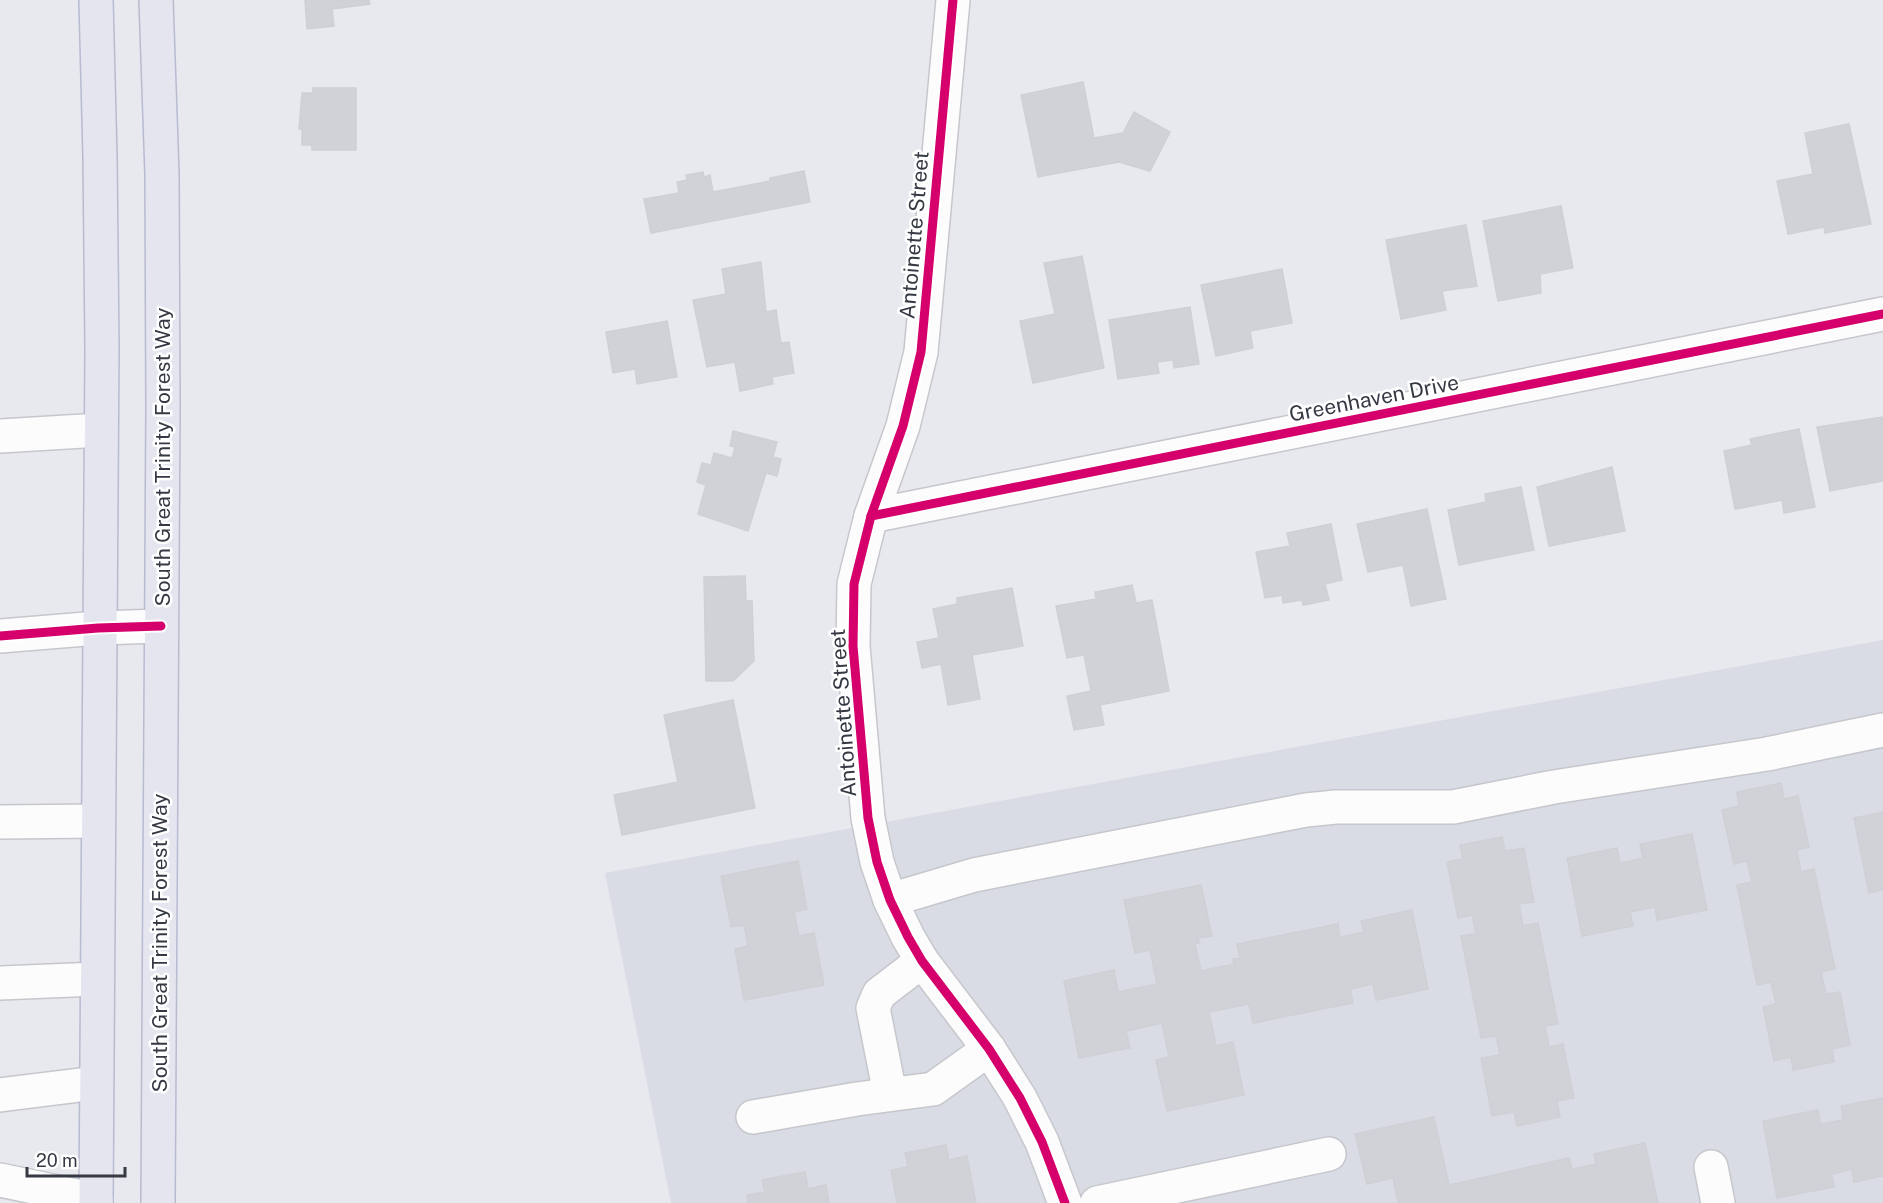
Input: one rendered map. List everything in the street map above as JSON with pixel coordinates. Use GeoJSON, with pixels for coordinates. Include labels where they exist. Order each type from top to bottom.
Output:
{"type":"FeatureCollection","features":[{"type":"Feature","properties":{"kind":"main road"},"geometry":{"type":"LineString","coordinates":[[96,0],[100,157],[96,1201]]}},
{"type":"Feature","properties":{"kind":"main road","name":"South Great Trinity Forest Way"},"geometry":{"type":"LineString","coordinates":[[156,0],[162,174],[163,408],[158,1203]]}},
{"type":"Feature","properties":{"kind":"street","name":"Antoinette Street"},"geometry":{"type":"LineString","coordinates":[[953,0],[921,352],[903,426],[872,516],[854,584],[853,646],[868,818],[877,862],[890,900],[908,937],[922,961],[989,1049],[1020,1098],[1042,1142],[1065,1203]]}},
{"type":"Feature","properties":{"kind":"street","name":"Greenhaven Drive"},"geometry":{"type":"LineString","coordinates":[[872,516],[1883,314]]}},
{"type":"Feature","properties":{"kind":"street"},"geometry":{"type":"LineString","coordinates":[[0,436],[100,430]]}},
{"type":"Feature","properties":{"kind":"street"},"geometry":{"type":"LineString","coordinates":[[2,639],[98,628],[161,626]]}},
{"type":"Feature","properties":{"kind":"street"},"geometry":{"type":"LineString","coordinates":[[890,900],[974,875],[1306,810],[1336,807],[1453,807],[1554,786],[1767,754],[1883,730]]}},
{"type":"Feature","properties":{"kind":"street"},"geometry":{"type":"LineString","coordinates":[[0,822],[98,820]]}},
{"type":"Feature","properties":{"kind":"street"},"geometry":{"type":"LineString","coordinates":[[890,1094],[873,1008],[879,994],[922,961]]}},
{"type":"Feature","properties":{"kind":"street"},"geometry":{"type":"LineString","coordinates":[[0,983],[97,979]]}},
{"type":"Feature","properties":{"kind":"street"},"geometry":{"type":"LineString","coordinates":[[753,1117],[933,1089],[989,1049]]}},
{"type":"Feature","properties":{"kind":"street"},"geometry":{"type":"LineString","coordinates":[[0,1095],[96,1083]]}},
{"type":"Feature","properties":{"kind":"street"},"geometry":{"type":"LineString","coordinates":[[1097,1203],[1329,1154]]}},
{"type":"Feature","properties":{"kind":"street"},"geometry":{"type":"LineString","coordinates":[[1711,1167],[1718,1203]]}},
{"type":"Feature","properties":{"kind":"street"},"geometry":{"type":"LineString","coordinates":[[0,1180],[96,1201]]}},
{"type":"Feature","properties":{"kind":"shaded area"},"geometry":{"type":"Polygon","coordinates":[[[1883,640],[1883,1203],[671,1203],[605,873],[1883,640]]]}},
{"type":"Feature","properties":{"kind":"building"},"geometry":{"type":"Polygon","coordinates":[[[305,0],[369,0],[370,4],[332,9],[334,26],[307,29],[305,0]]]}},
{"type":"Feature","properties":{"kind":"building"},"geometry":{"type":"Polygon","coordinates":[[[1083,82],[1094,138],[1123,133],[1134,112],[1170,132],[1150,171],[1119,162],[1038,177],[1021,95],[1083,82]]]}},
{"type":"Feature","properties":{"kind":"building"},"geometry":{"type":"Polygon","coordinates":[[[313,88],[356,88],[356,150],[312,150],[312,145],[302,145],[302,129],[299,129],[302,93],[313,93],[313,88]]]}},
{"type":"Feature","properties":{"kind":"building"},"geometry":{"type":"Polygon","coordinates":[[[1849,124],[1871,224],[1825,233],[1824,227],[1788,234],[1777,181],[1813,174],[1805,133],[1849,124]]]}},
{"type":"Feature","properties":{"kind":"building"},"geometry":{"type":"Polygon","coordinates":[[[804,171],[810,202],[651,233],[644,199],[679,193],[677,182],[687,180],[686,175],[703,172],[704,177],[710,175],[713,192],[770,181],[770,178],[804,171]]]}},
{"type":"Feature","properties":{"kind":"building"},"geometry":{"type":"Polygon","coordinates":[[[1561,206],[1573,268],[1540,274],[1541,293],[1498,301],[1483,221],[1561,206]]]}},
{"type":"Feature","properties":{"kind":"building"},"geometry":{"type":"Polygon","coordinates":[[[1466,225],[1477,286],[1442,291],[1446,310],[1401,319],[1386,240],[1466,225]]]}},
{"type":"Feature","properties":{"kind":"building"},"geometry":{"type":"Polygon","coordinates":[[[1082,256],[1104,368],[1033,383],[1020,321],[1055,314],[1044,263],[1082,256]]]}},
{"type":"Feature","properties":{"kind":"building"},"geometry":{"type":"Polygon","coordinates":[[[761,262],[766,312],[776,310],[781,343],[789,342],[794,373],[772,377],[773,384],[740,391],[735,362],[707,367],[693,300],[726,294],[722,269],[761,262]]]}},
{"type":"Feature","properties":{"kind":"building"},"geometry":{"type":"Polygon","coordinates":[[[1282,269],[1292,323],[1250,331],[1253,348],[1216,356],[1201,285],[1282,269]]]}},
{"type":"Feature","properties":{"kind":"building"},"geometry":{"type":"Polygon","coordinates":[[[1190,307],[1199,364],[1174,368],[1173,360],[1157,362],[1159,373],[1118,379],[1109,320],[1190,307]]]}},
{"type":"Feature","properties":{"kind":"building"},"geometry":{"type":"Polygon","coordinates":[[[667,321],[677,377],[637,384],[635,369],[613,373],[606,332],[667,321]]]}},
{"type":"Feature","properties":{"kind":"building"},"geometry":{"type":"Polygon","coordinates":[[[1883,417],[1883,481],[1830,491],[1817,427],[1883,417]]]}},
{"type":"Feature","properties":{"kind":"building"},"geometry":{"type":"Polygon","coordinates":[[[1799,429],[1815,507],[1784,513],[1782,500],[1735,509],[1724,451],[1752,445],[1750,439],[1799,429]]]}},
{"type":"Feature","properties":{"kind":"building"},"geometry":{"type":"Polygon","coordinates":[[[733,431],[777,442],[773,457],[781,459],[777,476],[766,473],[748,531],[698,514],[706,485],[697,482],[702,463],[711,465],[714,453],[732,458],[735,447],[730,446],[733,431]]]}},
{"type":"Feature","properties":{"kind":"building"},"geometry":{"type":"Polygon","coordinates":[[[1612,467],[1625,531],[1549,546],[1537,487],[1612,467]]]}},
{"type":"Feature","properties":{"kind":"building"},"geometry":{"type":"Polygon","coordinates":[[[1521,487],[1534,550],[1459,565],[1448,510],[1486,502],[1485,494],[1521,487]]]}},
{"type":"Feature","properties":{"kind":"building"},"geometry":{"type":"Polygon","coordinates":[[[1427,509],[1446,599],[1411,606],[1403,565],[1368,572],[1357,524],[1427,509]]]}},
{"type":"Feature","properties":{"kind":"building"},"geometry":{"type":"Polygon","coordinates":[[[1331,524],[1342,580],[1325,584],[1329,600],[1303,605],[1302,600],[1283,603],[1282,595],[1265,598],[1256,552],[1290,546],[1287,533],[1331,524]]]}},
{"type":"Feature","properties":{"kind":"building"},"geometry":{"type":"Polygon","coordinates":[[[745,576],[746,601],[752,601],[754,661],[733,681],[706,681],[704,577],[745,576]]]}},
{"type":"Feature","properties":{"kind":"building"},"geometry":{"type":"Polygon","coordinates":[[[1132,585],[1136,603],[1152,600],[1169,691],[1100,705],[1104,725],[1074,730],[1067,696],[1091,691],[1084,655],[1067,658],[1056,606],[1096,599],[1095,592],[1132,585]]]}},
{"type":"Feature","properties":{"kind":"building"},"geometry":{"type":"Polygon","coordinates":[[[1012,588],[1023,646],[972,655],[980,699],[948,705],[941,664],[922,668],[917,642],[939,638],[933,609],[957,604],[957,598],[1012,588]]]}},
{"type":"Feature","properties":{"kind":"building"},"geometry":{"type":"Polygon","coordinates":[[[733,700],[755,808],[622,835],[614,795],[678,782],[664,715],[733,700]]]}},
{"type":"Feature","properties":{"kind":"building"},"geometry":{"type":"Polygon","coordinates":[[[1781,783],[1784,799],[1798,796],[1809,847],[1797,850],[1801,872],[1814,869],[1835,969],[1821,972],[1826,994],[1840,992],[1850,1045],[1832,1049],[1834,1062],[1793,1070],[1791,1057],[1774,1061],[1763,1007],[1776,1004],[1771,982],[1757,985],[1737,885],[1752,882],[1747,861],[1734,864],[1722,810],[1739,806],[1737,792],[1781,783]]]}},
{"type":"Feature","properties":{"kind":"building"},"geometry":{"type":"Polygon","coordinates":[[[1883,812],[1883,890],[1869,893],[1854,818],[1883,812]]]}},
{"type":"Feature","properties":{"kind":"building"},"geometry":{"type":"Polygon","coordinates":[[[1692,834],[1707,910],[1657,920],[1655,907],[1630,912],[1633,926],[1582,936],[1567,858],[1617,848],[1620,863],[1643,858],[1640,844],[1692,834]]]}},
{"type":"Feature","properties":{"kind":"building"},"geometry":{"type":"Polygon","coordinates":[[[1502,837],[1505,851],[1524,848],[1534,902],[1519,904],[1523,926],[1538,923],[1558,1024],[1545,1026],[1549,1047],[1563,1044],[1574,1098],[1557,1101],[1560,1117],[1517,1126],[1514,1112],[1492,1116],[1481,1058],[1500,1055],[1496,1036],[1481,1038],[1461,936],[1476,934],[1472,915],[1458,918],[1447,862],[1463,859],[1460,845],[1502,837]]]}},
{"type":"Feature","properties":{"kind":"building"},"geometry":{"type":"Polygon","coordinates":[[[798,861],[807,909],[794,912],[799,936],[814,933],[824,985],[744,1000],[735,949],[748,946],[744,925],[731,927],[721,876],[798,861]]]}},
{"type":"Feature","properties":{"kind":"building"},"geometry":{"type":"Polygon","coordinates":[[[1201,885],[1212,936],[1198,938],[1199,943],[1195,944],[1201,971],[1234,964],[1233,959],[1240,958],[1237,944],[1338,924],[1340,937],[1364,932],[1361,921],[1412,910],[1428,989],[1376,1000],[1373,984],[1350,989],[1353,1003],[1253,1023],[1249,1004],[1209,1012],[1216,1046],[1233,1042],[1244,1095],[1167,1111],[1156,1060],[1169,1057],[1162,1023],[1126,1031],[1130,1048],[1079,1058],[1064,981],[1114,970],[1118,992],[1157,984],[1150,950],[1135,953],[1124,900],[1201,885]]]}},
{"type":"Feature","properties":{"kind":"building"},"geometry":{"type":"Polygon","coordinates":[[[1883,1098],[1883,1176],[1854,1182],[1852,1169],[1832,1174],[1834,1187],[1777,1198],[1763,1121],[1818,1110],[1820,1124],[1843,1120],[1841,1106],[1883,1098]]]}},
{"type":"Feature","properties":{"kind":"building"},"geometry":{"type":"Polygon","coordinates":[[[1434,1117],[1449,1185],[1569,1158],[1572,1169],[1596,1164],[1594,1154],[1645,1143],[1658,1203],[1398,1203],[1393,1178],[1367,1184],[1355,1134],[1434,1117]]]}},
{"type":"Feature","properties":{"kind":"building"},"geometry":{"type":"Polygon","coordinates":[[[946,1145],[949,1160],[967,1156],[976,1203],[897,1203],[891,1170],[908,1167],[905,1153],[946,1145]]]}},
{"type":"Feature","properties":{"kind":"building"},"geometry":{"type":"Polygon","coordinates":[[[805,1172],[808,1189],[826,1185],[829,1203],[748,1203],[747,1195],[765,1192],[762,1180],[805,1172]]]}},
{"type":"Feature","properties":{"kind":"cycle path"},"geometry":{"type":"LineString","coordinates":[[953,0],[921,352],[903,426],[871,516],[854,584],[853,646],[868,818],[877,862],[890,900],[908,937],[922,961],[989,1049],[1020,1098],[1042,1142],[1065,1203]]}},
{"type":"Feature","properties":{"kind":"cycle path"},"geometry":{"type":"LineString","coordinates":[[871,516],[1883,314]]}},
{"type":"Feature","properties":{"kind":"cycle path"},"geometry":{"type":"LineString","coordinates":[[0,636],[98,628],[161,626]]}}]}
